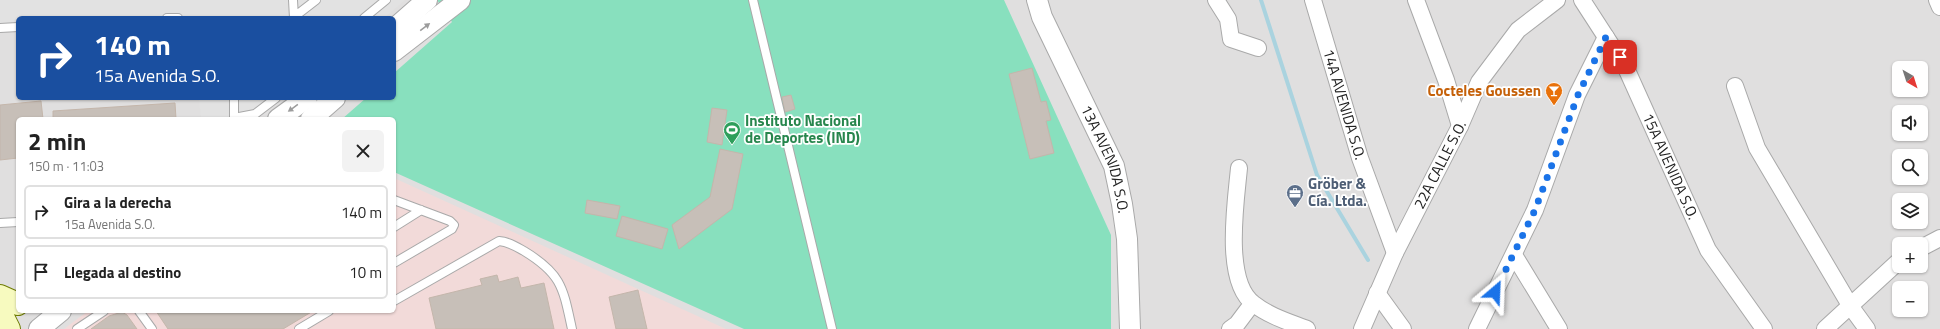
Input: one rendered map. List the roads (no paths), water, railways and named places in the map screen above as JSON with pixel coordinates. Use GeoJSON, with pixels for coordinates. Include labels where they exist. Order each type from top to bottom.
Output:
{"type":"FeatureCollection","features":[{"type":"Feature","properties":{"kind":"main road"},"geometry":{"type":"LineString","coordinates":[[0,296],[16,303]]}},
{"type":"Feature","properties":{"kind":"main road"},"geometry":{"type":"LineString","coordinates":[[0,311],[9,329]]}},
{"type":"Feature","properties":{"kind":"street"},"geometry":{"type":"LineString","coordinates":[[396,28],[428,0]]}},
{"type":"Feature","properties":{"kind":"street"},"geometry":{"type":"LineString","coordinates":[[396,49],[460,0]]}},
{"type":"Feature","properties":{"kind":"street","name":"13A AVENIDA S.O."},"geometry":{"type":"LineString","coordinates":[[1037,0],[1042,17],[1114,166],[1122,204],[1127,239],[1130,329]]}},
{"type":"Feature","properties":{"kind":"street"},"geometry":{"type":"LineString","coordinates":[[1216,0],[1228,19],[1231,39],[1258,48]]}},
{"type":"Feature","properties":{"kind":"street","name":"14A AVENIDA S.O."},"geometry":{"type":"LineString","coordinates":[[1313,0],[1360,158],[1395,253]]}},
{"type":"Feature","properties":{"kind":"street"},"geometry":{"type":"LineString","coordinates":[[1416,0],[1446,80],[1460,126]]}},
{"type":"Feature","properties":{"kind":"street","name":"22A CALLE S.O."},"geometry":{"type":"LineString","coordinates":[[1362,329],[1395,253],[1460,126],[1479,82],[1518,30],[1557,0]]}},
{"type":"Feature","properties":{"kind":"street","name":"15A AVENIDA S.O."},"geometry":{"type":"LineString","coordinates":[[1582,0],[1626,68],[1708,250],[1764,329]]}},
{"type":"Feature","properties":{"kind":"street"},"geometry":{"type":"LineString","coordinates":[[1937,0],[1940,7]]}},
{"type":"Feature","properties":{"kind":"street"},"geometry":{"type":"LineString","coordinates":[[1477,329],[1535,210],[1578,95],[1606,37]]}},
{"type":"Feature","properties":{"kind":"street"},"geometry":{"type":"LineString","coordinates":[[1735,86],[1757,148],[1851,307],[1867,329]]}},
{"type":"Feature","properties":{"kind":"street"},"geometry":{"type":"LineString","coordinates":[[281,117],[304,100]]}},
{"type":"Feature","properties":{"kind":"street"},"geometry":{"type":"LineString","coordinates":[[313,117],[333,100]]}},
{"type":"Feature","properties":{"kind":"street"},"geometry":{"type":"LineString","coordinates":[[1239,168],[1233,245],[1237,274],[1241,288],[1252,304],[1307,329]]}},
{"type":"Feature","properties":{"kind":"street"},"geometry":{"type":"LineString","coordinates":[[1928,244],[1940,238]]}},
{"type":"Feature","properties":{"kind":"street"},"geometry":{"type":"LineString","coordinates":[[1514,254],[1559,329]]}},
{"type":"Feature","properties":{"kind":"street"},"geometry":{"type":"LineString","coordinates":[[1825,329],[1851,307],[1892,266]]}},
{"type":"Feature","properties":{"kind":"street"},"geometry":{"type":"LineString","coordinates":[[1377,293],[1403,329]]}},
{"type":"Feature","properties":{"kind":"street"},"geometry":{"type":"LineString","coordinates":[[1230,329],[1237,324],[1252,304]]}},
{"type":"Feature","properties":{"kind":"street"},"geometry":{"type":"LineString","coordinates":[[39,329],[59,313]]}},
{"type":"Feature","properties":{"kind":"lane"},"geometry":{"type":"LineString","coordinates":[[293,0],[294,16]]}},
{"type":"Feature","properties":{"kind":"lane"},"geometry":{"type":"LineString","coordinates":[[295,16],[316,0]]}},
{"type":"Feature","properties":{"kind":"lane"},"geometry":{"type":"LineString","coordinates":[[366,16],[386,0]]}},
{"type":"Feature","properties":{"kind":"lane"},"geometry":{"type":"LineString","coordinates":[[753,0],[832,329]]}},
{"type":"Feature","properties":{"kind":"lane"},"geometry":{"type":"LineString","coordinates":[[0,28],[16,27]]}},
{"type":"Feature","properties":{"kind":"lane"},"geometry":{"type":"LineString","coordinates":[[234,100],[234,117]]}},
{"type":"Feature","properties":{"kind":"lane"},"geometry":{"type":"LineString","coordinates":[[239,117],[255,114],[273,100]]}},
{"type":"Feature","properties":{"kind":"lane"},"geometry":{"type":"LineString","coordinates":[[396,201],[450,221],[454,225],[452,229],[396,263]]}},
{"type":"Feature","properties":{"kind":"lane"},"geometry":{"type":"LineString","coordinates":[[396,226],[421,210]]}},
{"type":"Feature","properties":{"kind":"lane"},"geometry":{"type":"LineString","coordinates":[[0,224],[16,222]]}},
{"type":"Feature","properties":{"kind":"lane"},"geometry":{"type":"LineString","coordinates":[[396,300],[499,241],[507,242],[541,261],[558,279],[572,329]]}},
{"type":"Feature","properties":{"kind":"lane"},"geometry":{"type":"LineString","coordinates":[[77,329],[101,313]]}},
{"type":"Feature","properties":{"kind":"lane"},"geometry":{"type":"LineString","coordinates":[[140,313],[152,329]]}},
{"type":"Feature","properties":{"kind":"lane"},"geometry":{"type":"LineString","coordinates":[[299,329],[326,313]]}},
{"type":"Feature","properties":{"kind":"waterway"},"geometry":{"type":"LineString","coordinates":[[1261,0],[1317,175],[1368,260]]}},
{"type":"Feature","properties":{"kind":"place","name":"Cocteles Goussen"},"geometry":{"type":"Point","coordinates":[1554,106]}},
{"type":"Feature","properties":{"kind":"place","name":"Instituto Nacional de Deportes (IND)"},"geometry":{"type":"Point","coordinates":[732,145]}},
{"type":"Feature","properties":{"kind":"place","name":"Gröber & Cía. Ltda."},"geometry":{"type":"Point","coordinates":[1295,208]}}]}
